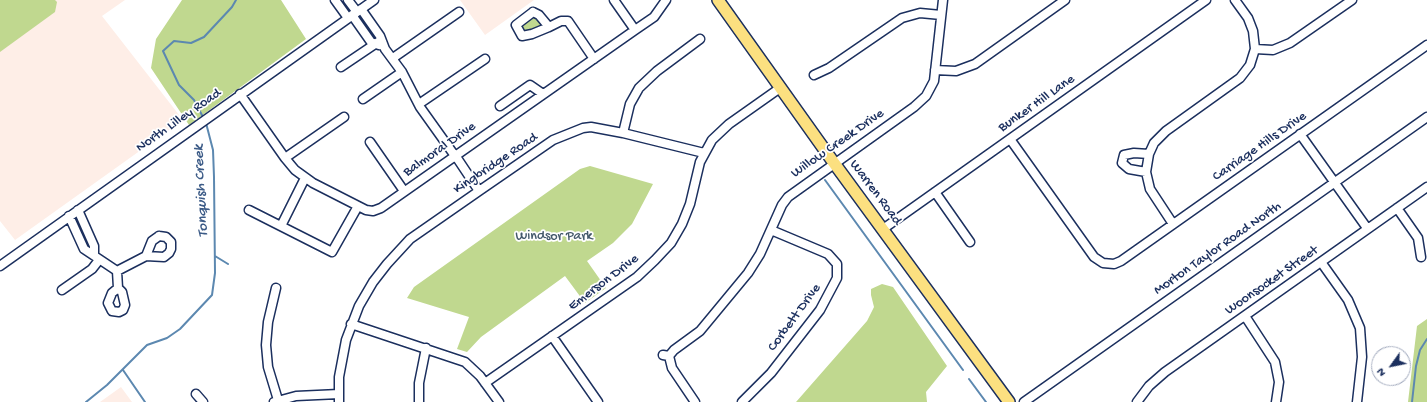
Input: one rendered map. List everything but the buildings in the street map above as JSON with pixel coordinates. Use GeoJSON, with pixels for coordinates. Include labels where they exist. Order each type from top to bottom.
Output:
{"type":"FeatureCollection","features":[{"type":"Feature","properties":{"kind":"main road","name":"Warren Road"},"geometry":{"type":"LineString","coordinates":[[718,0],[834,163],[1009,402]]}},
{"type":"Feature","properties":{"kind":"street"},"geometry":{"type":"LineString","coordinates":[[335,0],[355,14]]}},
{"type":"Feature","properties":{"kind":"street"},"geometry":{"type":"LineString","coordinates":[[348,0],[355,14],[393,58],[419,104],[479,191]]}},
{"type":"Feature","properties":{"kind":"street","name":"North Lilley Road"},"geometry":{"type":"LineString","coordinates":[[0,266],[374,0]]}},
{"type":"Feature","properties":{"kind":"street"},"geometry":{"type":"LineString","coordinates":[[614,0],[635,30]]}},
{"type":"Feature","properties":{"kind":"street","name":"Balmoral Drive"},"geometry":{"type":"LineString","coordinates":[[240,94],[285,158],[305,178],[369,211],[377,209],[456,157],[543,94],[654,17],[666,0]]}},
{"type":"Feature","properties":{"kind":"street","name":"Willow Creek Drive"},"geometry":{"type":"LineString","coordinates":[[695,402],[672,368],[666,356],[694,337],[706,325],[754,264],[788,197],[920,103],[931,88],[935,70],[944,0]]}},
{"type":"Feature","properties":{"kind":"street"},"geometry":{"type":"LineString","coordinates":[[935,70],[956,71],[975,64],[1065,0]]}},
{"type":"Feature","properties":{"kind":"street","name":"Bunker Hill Lane"},"geometry":{"type":"LineString","coordinates":[[883,229],[1206,0]]}},
{"type":"Feature","properties":{"kind":"street"},"geometry":{"type":"LineString","coordinates":[[1173,224],[1150,189],[1146,172],[1149,154],[1154,143],[1166,131],[1240,78],[1250,65],[1255,49],[1254,38],[1250,24],[1235,0]]}},
{"type":"Feature","properties":{"kind":"street"},"geometry":{"type":"LineString","coordinates":[[1255,49],[1273,50],[1290,43],[1352,0]]}},
{"type":"Feature","properties":{"kind":"street"},"geometry":{"type":"LineString","coordinates":[[393,58],[459,12]]}},
{"type":"Feature","properties":{"kind":"street"},"geometry":{"type":"LineString","coordinates":[[814,75],[829,68],[902,18],[920,13],[941,15]]}},
{"type":"Feature","properties":{"kind":"street"},"geometry":{"type":"LineString","coordinates":[[549,27],[560,21],[568,21],[594,59]]}},
{"type":"Feature","properties":{"kind":"street"},"geometry":{"type":"LineString","coordinates":[[623,133],[630,104],[639,88],[657,70],[700,39]]}},
{"type":"Feature","properties":{"kind":"street"},"geometry":{"type":"LineString","coordinates":[[341,67],[379,42]]}},
{"type":"Feature","properties":{"kind":"street","name":"Carriage Hills Drive"},"geometry":{"type":"LineString","coordinates":[[1010,139],[1094,257],[1107,264],[1121,261],[1427,45]]}},
{"type":"Feature","properties":{"kind":"street"},"geometry":{"type":"LineString","coordinates":[[419,104],[485,59]]}},
{"type":"Feature","properties":{"kind":"street"},"geometry":{"type":"LineString","coordinates":[[363,99],[402,72]]}},
{"type":"Feature","properties":{"kind":"street"},"geometry":{"type":"LineString","coordinates":[[500,106],[530,85],[543,94]]}},
{"type":"Feature","properties":{"kind":"street","name":"Emerson Drive"},"geometry":{"type":"LineString","coordinates":[[485,383],[637,277],[671,243],[686,216],[698,169],[704,153],[712,140],[725,127],[780,88]]}},
{"type":"Feature","properties":{"kind":"street"},"geometry":{"type":"LineString","coordinates":[[285,158],[344,117]]}},
{"type":"Feature","properties":{"kind":"street","name":"Morton Taylor Road North"},"geometry":{"type":"LineString","coordinates":[[1024,402],[1427,117]]}},
{"type":"Feature","properties":{"kind":"street","name":"Kingbridge Road"},"geometry":{"type":"LineString","coordinates":[[339,398],[342,357],[351,324],[363,297],[373,282],[410,239],[553,140],[568,132],[591,127],[690,148],[704,153]]}},
{"type":"Feature","properties":{"kind":"street"},"geometry":{"type":"LineString","coordinates":[[1300,134],[1367,228]]}},
{"type":"Feature","properties":{"kind":"street"},"geometry":{"type":"LineString","coordinates":[[370,142],[404,191]]}},
{"type":"Feature","properties":{"kind":"street"},"geometry":{"type":"LineString","coordinates":[[1146,172],[1129,169],[1122,163],[1124,155],[1134,152],[1149,154]]}},
{"type":"Feature","properties":{"kind":"street"},"geometry":{"type":"LineString","coordinates":[[281,226],[305,178]]}},
{"type":"Feature","properties":{"kind":"street","name":"Woonsocket Street"},"geometry":{"type":"LineString","coordinates":[[1137,402],[1156,379],[1367,228],[1427,187]]}},
{"type":"Feature","properties":{"kind":"street"},"geometry":{"type":"LineString","coordinates":[[935,192],[970,242]]}},
{"type":"Feature","properties":{"kind":"street"},"geometry":{"type":"LineString","coordinates":[[249,210],[332,252],[358,206]]}},
{"type":"Feature","properties":{"kind":"street"},"geometry":{"type":"LineString","coordinates":[[1397,208],[1418,238],[1421,257]]}},
{"type":"Feature","properties":{"kind":"street"},"geometry":{"type":"LineString","coordinates":[[62,290],[92,269],[96,257],[94,246],[78,210]]}},
{"type":"Feature","properties":{"kind":"street"},"geometry":{"type":"LineString","coordinates":[[69,216],[84,249],[117,271]]}},
{"type":"Feature","properties":{"kind":"street","name":"Corbett Drive"},"geometry":{"type":"LineString","coordinates":[[742,402],[771,373],[820,310],[837,278],[837,264],[828,254],[771,230]]}},
{"type":"Feature","properties":{"kind":"street"},"geometry":{"type":"LineString","coordinates":[[117,271],[146,256]]}},
{"type":"Feature","properties":{"kind":"street"},"geometry":{"type":"LineString","coordinates":[[1321,262],[1348,300],[1360,328],[1362,357],[1357,402]]}},
{"type":"Feature","properties":{"kind":"street"},"geometry":{"type":"LineString","coordinates":[[117,271],[118,288]]}},
{"type":"Feature","properties":{"kind":"street"},"geometry":{"type":"LineString","coordinates":[[276,288],[268,322],[266,345],[268,367],[275,401],[296,396],[339,398]]}},
{"type":"Feature","properties":{"kind":"street"},"geometry":{"type":"LineString","coordinates":[[1245,316],[1275,362],[1279,382],[1276,402]]}},
{"type":"Feature","properties":{"kind":"street"},"geometry":{"type":"LineString","coordinates":[[351,324],[465,362],[475,370],[499,402]]}},
{"type":"Feature","properties":{"kind":"street"},"geometry":{"type":"LineString","coordinates":[[552,336],[598,402]]}},
{"type":"Feature","properties":{"kind":"street"},"geometry":{"type":"LineString","coordinates":[[419,402],[419,383],[426,348]]}},
{"type":"Feature","properties":{"kind":"street"},"geometry":{"type":"LineString","coordinates":[[196,394],[203,402]]}},
{"type":"Feature","properties":{"kind":"shaded area"},"geometry":{"type":"Polygon","coordinates":[[[0,0],[125,0],[102,16],[183,120],[15,240],[0,221],[0,0]]]}},
{"type":"Feature","properties":{"kind":"shaded area"},"geometry":{"type":"Polygon","coordinates":[[[460,0],[534,0],[485,35],[460,0]]]}},
{"type":"Feature","properties":{"kind":"shaded area"},"geometry":{"type":"Polygon","coordinates":[[[121,387],[132,402],[100,402],[121,387]]]}},
{"type":"Feature","properties":{"kind":"green space"},"geometry":{"type":"Polygon","coordinates":[[[0,0],[55,0],[57,2],[55,12],[0,52],[0,0]]]}},
{"type":"Feature","properties":{"kind":"green space"},"geometry":{"type":"Polygon","coordinates":[[[182,0],[281,0],[306,39],[189,125],[151,68],[156,39],[182,0]]]}},
{"type":"Feature","properties":{"kind":"green space"},"geometry":{"type":"Polygon","coordinates":[[[535,15],[542,25],[540,28],[526,31],[521,29],[521,23],[535,15]]]}},
{"type":"Feature","properties":{"kind":"green space","name":"Windsor Park"},"geometry":{"type":"Polygon","coordinates":[[[590,166],[653,184],[632,224],[613,243],[587,261],[606,288],[585,303],[565,276],[481,337],[467,352],[457,349],[469,317],[407,298],[414,287],[580,169],[590,166]]]}},
{"type":"Feature","properties":{"kind":"green space"},"geometry":{"type":"Polygon","coordinates":[[[882,284],[893,287],[947,366],[926,392],[927,402],[796,402],[867,321],[874,307],[871,289],[882,284]]]}},
{"type":"Feature","properties":{"kind":"green space"},"geometry":{"type":"Polygon","coordinates":[[[1427,319],[1427,402],[1408,402],[1417,326],[1427,319]]]}},
{"type":"Feature","properties":{"kind":"waterway","name":"Tonquish Creek"},"geometry":{"type":"LineString","coordinates":[[204,119],[194,100],[179,85],[163,51],[174,41],[191,43],[204,37],[232,7],[236,0]]}},
{"type":"Feature","properties":{"kind":"waterway","name":"Tonquish Creek"},"geometry":{"type":"LineString","coordinates":[[86,402],[107,385],[147,345],[167,338],[180,329],[212,295],[215,273],[214,177],[213,150],[206,123]]}},
{"type":"Feature","properties":{"kind":"waterway"},"geometry":{"type":"LineString","coordinates":[[825,180],[963,370]]}},
{"type":"Feature","properties":{"kind":"waterway"},"geometry":{"type":"LineString","coordinates":[[215,256],[228,264]]}},
{"type":"Feature","properties":{"kind":"waterway"},"geometry":{"type":"LineString","coordinates":[[1412,402],[1416,366],[1420,350],[1427,339]]}},
{"type":"Feature","properties":{"kind":"waterway"},"geometry":{"type":"LineString","coordinates":[[123,370],[145,402]]}},
{"type":"Feature","properties":{"kind":"waterway"},"geometry":{"type":"LineString","coordinates":[[969,379],[986,402]]}}]}
